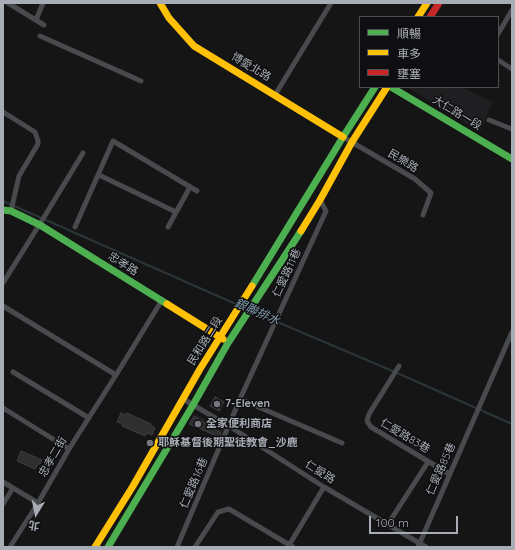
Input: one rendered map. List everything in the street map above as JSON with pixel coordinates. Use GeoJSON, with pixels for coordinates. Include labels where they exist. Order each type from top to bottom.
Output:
{"type":"FeatureCollection","features":[{"type":"Feature","properties":{"kind":"street"},"geometry":{"type":"LineString","coordinates":[[8,3],[44,25]]}},
{"type":"Feature","properties":{"kind":"street"},"geometry":{"type":"LineString","coordinates":[[36,20],[43,3]]}},
{"type":"Feature","properties":{"kind":"street","name":"博愛北路"},"geometry":{"type":"LineString","coordinates":[[160,3],[169,18],[194,46],[343,138]]}},
{"type":"Feature","properties":{"kind":"street"},"geometry":{"type":"LineString","coordinates":[[275,95],[330,3]]}},
{"type":"Feature","properties":{"kind":"street"},"geometry":{"type":"LineString","coordinates":[[419,16],[427,3]]}},
{"type":"Feature","properties":{"kind":"street"},"geometry":{"type":"LineString","coordinates":[[431,16],[439,3]]}},
{"type":"Feature","properties":{"kind":"street"},"geometry":{"type":"LineString","coordinates":[[499,32],[512,10]]}},
{"type":"Feature","properties":{"kind":"street"},"geometry":{"type":"LineString","coordinates":[[40,36],[141,81]]}},
{"type":"Feature","properties":{"kind":"street"},"geometry":{"type":"LineString","coordinates":[[499,61],[512,69]]}},
{"type":"Feature","properties":{"kind":"street","name":"民和路二段"},"geometry":{"type":"LineString","coordinates":[[95,547],[134,486],[183,399],[220,338],[374,88]]}},
{"type":"Feature","properties":{"kind":"street","name":"民和路二段"},"geometry":{"type":"LineString","coordinates":[[108,547],[193,405],[228,343],[320,200],[352,142],[386,88]]}},
{"type":"Feature","properties":{"kind":"street","name":"大仁路一段"},"geometry":{"type":"LineString","coordinates":[[393,88],[512,159]]}},
{"type":"Feature","properties":{"kind":"street"},"geometry":{"type":"LineString","coordinates":[[3,112],[35,132],[38,141],[38,144],[19,176],[7,211]]}},
{"type":"Feature","properties":{"kind":"street"},"geometry":{"type":"LineString","coordinates":[[488,120],[512,129]]}},
{"type":"Feature","properties":{"kind":"street","name":"民樂路"},"geometry":{"type":"LineString","coordinates":[[343,138],[415,179],[431,193],[423,215]]}},
{"type":"Feature","properties":{"kind":"street"},"geometry":{"type":"LineString","coordinates":[[75,227],[113,141],[197,191]]}},
{"type":"Feature","properties":{"kind":"street"},"geometry":{"type":"LineString","coordinates":[[3,283],[83,153]]}},
{"type":"Feature","properties":{"kind":"street"},"geometry":{"type":"LineString","coordinates":[[99,175],[176,212]]}},
{"type":"Feature","properties":{"kind":"street"},"geometry":{"type":"LineString","coordinates":[[168,227],[190,187]]}},
{"type":"Feature","properties":{"kind":"street","name":"仁愛路11巷"},"geometry":{"type":"LineString","coordinates":[[230,426],[240,399],[326,211],[320,200]]}},
{"type":"Feature","properties":{"kind":"street","name":"忠孝路"},"geometry":{"type":"LineString","coordinates":[[7,211],[40,225],[162,300],[228,343]]}},
{"type":"Feature","properties":{"kind":"street"},"geometry":{"type":"LineString","coordinates":[[282,238],[291,244]]}},
{"type":"Feature","properties":{"kind":"street","name":"忠孝二街"},"geometry":{"type":"LineString","coordinates":[[10,547],[162,300]]}},
{"type":"Feature","properties":{"kind":"street"},"geometry":{"type":"LineString","coordinates":[[3,306],[116,376]]}},
{"type":"Feature","properties":{"kind":"street","name":"仁愛路85巷"},"geometry":{"type":"LineString","coordinates":[[418,545],[512,332]]}},
{"type":"Feature","properties":{"kind":"street","name":"仁愛路83巷"},"geometry":{"type":"LineString","coordinates":[[398,368],[369,414],[367,421],[371,427],[449,474]]}},
{"type":"Feature","properties":{"kind":"street"},"geometry":{"type":"LineString","coordinates":[[13,372],[89,418]]}},
{"type":"Feature","properties":{"kind":"street","name":"仁愛路"},"geometry":{"type":"LineString","coordinates":[[183,399],[230,426],[324,487],[388,524],[418,545],[426,547]]}},
{"type":"Feature","properties":{"kind":"street"},"geometry":{"type":"LineString","coordinates":[[240,399],[342,442]]}},
{"type":"Feature","properties":{"kind":"street"},"geometry":{"type":"LineString","coordinates":[[3,408],[69,449]]}},
{"type":"Feature","properties":{"kind":"street","name":"仁愛路16巷"},"geometry":{"type":"LineString","coordinates":[[177,547],[230,426]]}},
{"type":"Feature","properties":{"kind":"street"},"geometry":{"type":"LineString","coordinates":[[388,524],[428,462]]}},
{"type":"Feature","properties":{"kind":"street"},"geometry":{"type":"LineString","coordinates":[[3,482],[38,503]]}},
{"type":"Feature","properties":{"kind":"street"},"geometry":{"type":"LineString","coordinates":[[195,547],[218,512],[229,509],[290,546],[324,487]]}},
{"type":"Feature","properties":{"kind":"street"},"geometry":{"type":"LineString","coordinates":[[3,504],[13,488]]}},
{"type":"Feature","properties":{"kind":"shaded area"},"geometry":{"type":"Polygon","coordinates":[[[409,88],[463,88],[493,102],[480,132],[409,88]]]}},
{"type":"Feature","properties":{"kind":"shaded area"},"geometry":{"type":"Polygon","coordinates":[[[198,415],[224,430],[220,438],[189,424],[194,416],[198,415]]]}},
{"type":"Feature","properties":{"kind":"building","name":"7-Eleven"},"geometry":{"type":"Polygon","coordinates":[[[215,397],[224,402],[219,411],[210,406],[215,397]]]}},
{"type":"Feature","properties":{"kind":"building"},"geometry":{"type":"Polygon","coordinates":[[[121,413],[126,415],[127,413],[151,424],[150,425],[155,428],[152,435],[147,433],[145,436],[122,426],[122,424],[117,422],[121,413]]]}},
{"type":"Feature","properties":{"kind":"building","name":"全家便利商店"},"geometry":{"type":"Polygon","coordinates":[[[194,416],[221,433],[219,437],[189,424],[194,416]]]}},
{"type":"Feature","properties":{"kind":"building"},"geometry":{"type":"Polygon","coordinates":[[[21,451],[42,460],[40,464],[38,464],[35,469],[17,461],[21,451]]]}},
{"type":"Feature","properties":{"kind":"waterway","name":"銀聯排水"},"geometry":{"type":"LineString","coordinates":[[3,201],[238,305]]}},
{"type":"Feature","properties":{"kind":"waterway","name":"銀聯排水"},"geometry":{"type":"LineString","coordinates":[[242,307],[512,424]]}},
{"type":"Feature","properties":{"kind":"traffic: fast"},"geometry":{"type":"LineString","coordinates":[[252,286],[374,88]]}},
{"type":"Feature","properties":{"kind":"traffic: fast"},"geometry":{"type":"LineString","coordinates":[[393,88],[512,159]]}},
{"type":"Feature","properties":{"kind":"traffic: fast"},"geometry":{"type":"LineString","coordinates":[[3,210],[11,211],[40,225],[167,304]]}},
{"type":"Feature","properties":{"kind":"traffic: fast"},"geometry":{"type":"LineString","coordinates":[[108,547],[193,405],[228,343],[301,231]]}},
{"type":"Feature","properties":{"kind":"traffic: slow"},"geometry":{"type":"LineString","coordinates":[[160,3],[169,18],[194,46],[343,137]]}},
{"type":"Feature","properties":{"kind":"traffic: slow"},"geometry":{"type":"LineString","coordinates":[[419,16],[427,3]]}},
{"type":"Feature","properties":{"kind":"traffic: slow"},"geometry":{"type":"LineString","coordinates":[[301,231],[352,142],[386,88]]}},
{"type":"Feature","properties":{"kind":"traffic: slow"},"geometry":{"type":"LineString","coordinates":[[95,547],[133,486],[200,369],[252,286]]}},
{"type":"Feature","properties":{"kind":"traffic: slow"},"geometry":{"type":"LineString","coordinates":[[167,304],[223,339]]}},
{"type":"Feature","properties":{"kind":"traffic: jam"},"geometry":{"type":"LineString","coordinates":[[431,16],[439,3]]}},
{"type":"Feature","properties":{"kind":"place","name":"7-Eleven"},"geometry":{"type":"Point","coordinates":[217,404]}},
{"type":"Feature","properties":{"kind":"place","name":"全家便利商店"},"geometry":{"type":"Point","coordinates":[198,424]}},
{"type":"Feature","properties":{"kind":"place","name":"耶穌基督後期聖徒教會_沙鹿"},"geometry":{"type":"Point","coordinates":[150,443]}}]}
